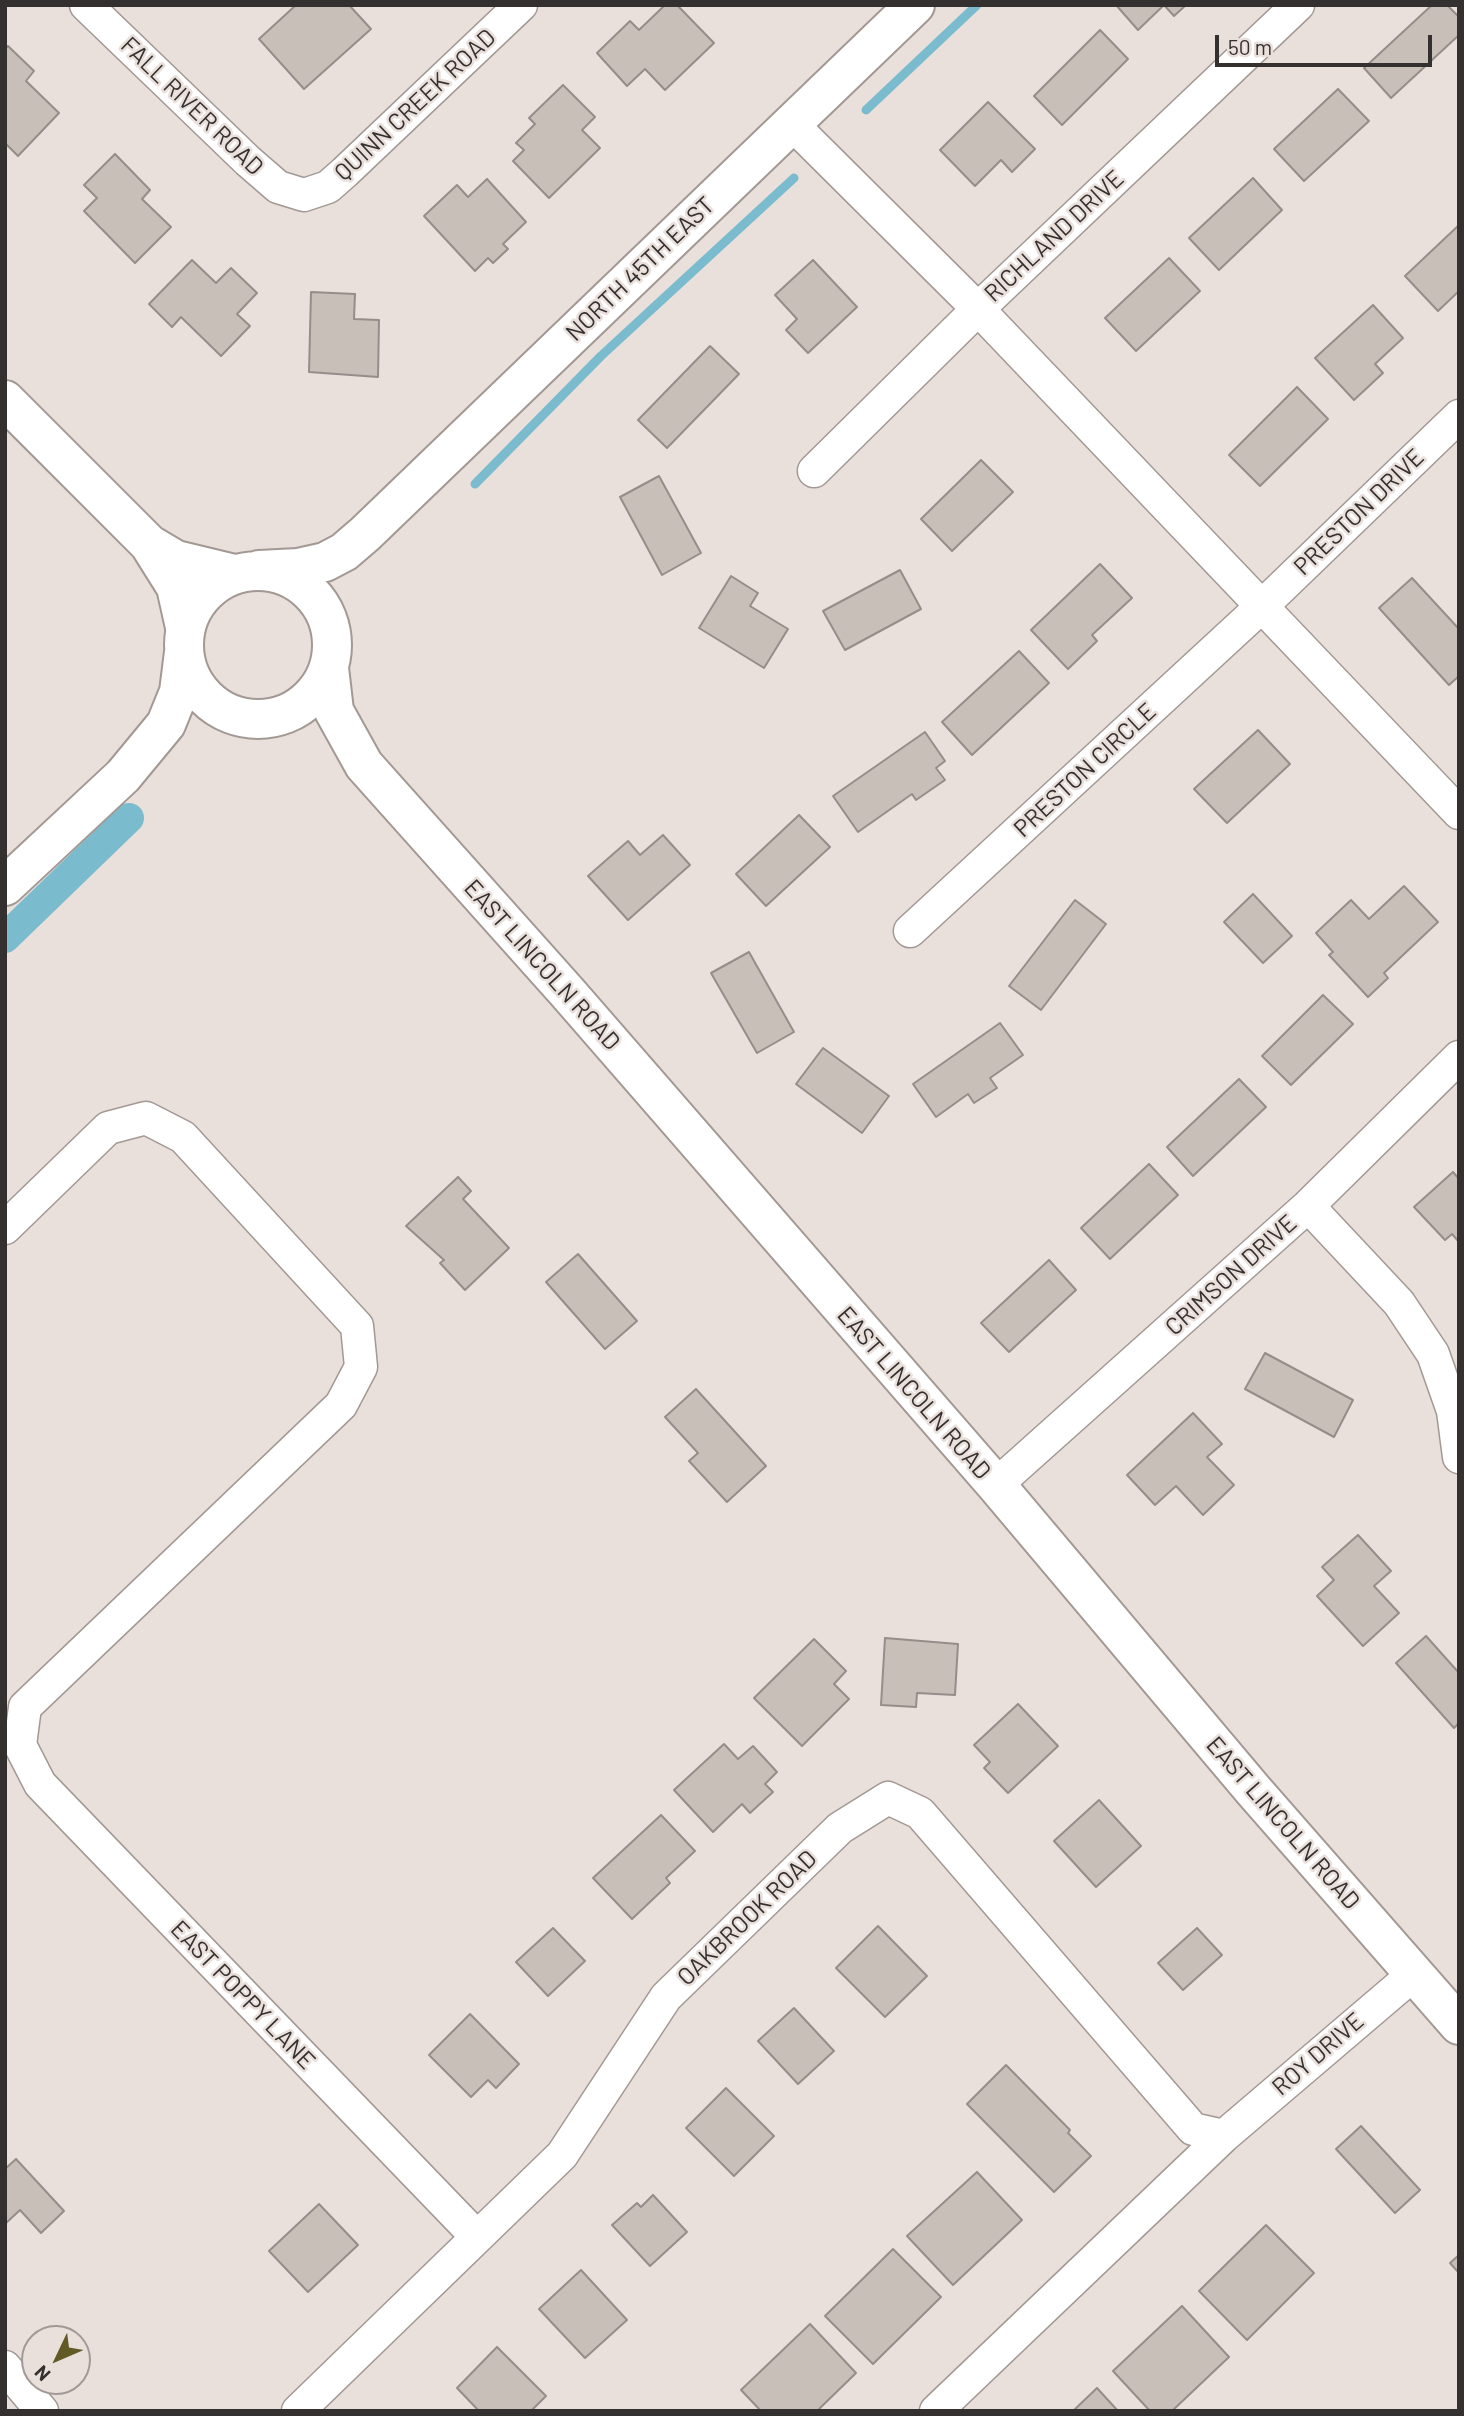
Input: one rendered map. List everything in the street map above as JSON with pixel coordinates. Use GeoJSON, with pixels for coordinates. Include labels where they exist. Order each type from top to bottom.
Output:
{"type":"FeatureCollection","features":[{"type":"Feature","properties":{"kind":"main road","name":"NORTH 45TH EAST"},"geometry":{"type":"LineString","coordinates":[[247,572],[298,568],[325,562],[344,552],[915,5]]}},
{"type":"Feature","properties":{"kind":"main road"},"geometry":{"type":"LineString","coordinates":[[5,400],[149,544],[176,587],[190,676],[204,696],[225,711],[261,718]]}},
{"type":"Feature","properties":{"kind":"main road","name":"NORTH 45TH EAST"},"geometry":{"type":"LineString","coordinates":[[330,626],[332,601],[340,578],[365,534]]}},
{"type":"Feature","properties":{"kind":"main road"},"geometry":{"type":"LineString","coordinates":[[140,758],[173,735],[206,722],[261,718],[292,712],[308,701],[321,686],[329,668],[333,647],[330,626],[320,604],[304,586],[283,574],[247,572],[176,560],[149,544]]}},
{"type":"Feature","properties":{"kind":"main road"},"geometry":{"type":"LineString","coordinates":[[5,886],[68,831],[140,758],[166,724],[179,692],[185,639],[195,604],[212,586],[247,572]]}},
{"type":"Feature","properties":{"kind":"main road","name":"EAST LINCOLN ROAD"},"geometry":{"type":"LineString","coordinates":[[329,668],[334,711],[363,765],[567,992],[903,1382],[996,1485],[1254,1791],[1459,2025]]}},
{"type":"Feature","properties":{"kind":"main road","name":"EAST LINCOLN ROAD"},"geometry":{"type":"LineString","coordinates":[[261,718],[322,737],[363,765]]}},
{"type":"Feature","properties":{"kind":"street","name":"FALL RIVER ROAD"},"geometry":{"type":"LineString","coordinates":[[86,5],[278,187],[304,195]]}},
{"type":"Feature","properties":{"kind":"street","name":"QUINN CREEK ROAD"},"geometry":{"type":"LineString","coordinates":[[304,195],[328,187],[521,5]]}},
{"type":"Feature","properties":{"kind":"street","name":"RICHLAND DRIVE"},"geometry":{"type":"LineString","coordinates":[[814,471],[978,309],[1298,5]]}},
{"type":"Feature","properties":{"kind":"street"},"geometry":{"type":"LineString","coordinates":[[791,123],[978,309],[1260,608],[1459,813]]}},
{"type":"Feature","properties":{"kind":"street","name":"PRESTON DRIVE"},"geometry":{"type":"LineString","coordinates":[[1260,608],[1459,416]]}},
{"type":"Feature","properties":{"kind":"street","name":"PRESTON CIRCLE"},"geometry":{"type":"LineString","coordinates":[[910,931],[1260,608]]}},
{"type":"Feature","properties":{"kind":"street","name":"CRIMSON DRIVE"},"geometry":{"type":"LineString","coordinates":[[996,1485],[1308,1206],[1459,1057]]}},
{"type":"Feature","properties":{"kind":"street","name":"EAST POPPY LANE"},"geometry":{"type":"LineString","coordinates":[[5,1228],[108,1128],[146,1118],[183,1137],[357,1326],[361,1367],[341,1405],[25,1707],[20,1745],[40,1784],[477,2236]]}},
{"type":"Feature","properties":{"kind":"street"},"geometry":{"type":"LineString","coordinates":[[1308,1206],[1399,1303],[1433,1354],[1454,1411],[1459,1457]]}},
{"type":"Feature","properties":{"kind":"street","name":"OAKBROOK ROAD"},"geometry":{"type":"LineString","coordinates":[[298,2411],[562,2155],[666,1997],[841,1828],[888,1798],[920,1814],[1193,2129],[1224,2136]]}},
{"type":"Feature","properties":{"kind":"street","name":"ROY DRIVE"},"geometry":{"type":"LineString","coordinates":[[936,2411],[1224,2136],[1414,1974]]}},
{"type":"Feature","properties":{"kind":"street"},"geometry":{"type":"LineString","coordinates":[[5,2367],[42,2411]]}},
{"type":"Feature","properties":{"kind":"building"},"geometry":{"type":"Polygon","coordinates":[[[296,5],[349,5],[371,29],[304,89],[259,39],[296,5]]]}},
{"type":"Feature","properties":{"kind":"building"},"geometry":{"type":"Polygon","coordinates":[[[665,5],[677,5],[714,43],[665,90],[645,69],[627,86],[597,53],[630,21],[639,30],[665,5]]]}},
{"type":"Feature","properties":{"kind":"building"},"geometry":{"type":"Polygon","coordinates":[[[1116,5],[1164,5],[1138,30],[1116,5]]]}},
{"type":"Feature","properties":{"kind":"building"},"geometry":{"type":"Polygon","coordinates":[[[1164,5],[1186,5],[1174,16],[1164,5]]]}},
{"type":"Feature","properties":{"kind":"building"},"geometry":{"type":"Polygon","coordinates":[[[1432,5],[1447,5],[1459,17],[1459,35],[1391,98],[1364,68],[1432,5]]]}},
{"type":"Feature","properties":{"kind":"building"},"geometry":{"type":"Polygon","coordinates":[[[1100,30],[1128,59],[1062,125],[1034,96],[1100,30]]]}},
{"type":"Feature","properties":{"kind":"building"},"geometry":{"type":"Polygon","coordinates":[[[8,46],[34,71],[26,81],[59,113],[18,156],[5,143],[5,49],[8,46]]]}},
{"type":"Feature","properties":{"kind":"building"},"geometry":{"type":"Polygon","coordinates":[[[563,85],[595,117],[582,130],[600,148],[549,198],[513,161],[524,150],[516,143],[535,124],[529,118],[563,85]]]}},
{"type":"Feature","properties":{"kind":"building"},"geometry":{"type":"Polygon","coordinates":[[[1338,89],[1369,121],[1304,181],[1274,149],[1338,89]]]}},
{"type":"Feature","properties":{"kind":"building"},"geometry":{"type":"Polygon","coordinates":[[[988,102],[1035,149],[1012,172],[1001,160],[975,186],[940,150],[988,102]]]}},
{"type":"Feature","properties":{"kind":"building"},"geometry":{"type":"Polygon","coordinates":[[[115,154],[150,190],[142,199],[171,227],[135,263],[84,211],[97,198],[84,185],[115,154]]]}},
{"type":"Feature","properties":{"kind":"building"},"geometry":{"type":"Polygon","coordinates":[[[1253,178],[1282,210],[1219,270],[1189,238],[1253,178]]]}},
{"type":"Feature","properties":{"kind":"building"},"geometry":{"type":"Polygon","coordinates":[[[487,179],[526,222],[503,244],[508,249],[493,263],[488,258],[475,271],[424,216],[457,185],[468,197],[487,179]]]}},
{"type":"Feature","properties":{"kind":"building"},"geometry":{"type":"Polygon","coordinates":[[[1459,225],[1459,291],[1438,311],[1405,276],[1459,225]]]}},
{"type":"Feature","properties":{"kind":"building"},"geometry":{"type":"Polygon","coordinates":[[[1169,258],[1200,291],[1136,351],[1105,318],[1169,258]]]}},
{"type":"Feature","properties":{"kind":"building"},"geometry":{"type":"Polygon","coordinates":[[[192,260],[216,283],[231,268],[257,293],[237,314],[250,326],[221,356],[181,317],[172,327],[149,304],[192,260]]]}},
{"type":"Feature","properties":{"kind":"building"},"geometry":{"type":"Polygon","coordinates":[[[813,260],[857,307],[808,353],[786,330],[797,319],[775,295],[813,260]]]}},
{"type":"Feature","properties":{"kind":"building"},"geometry":{"type":"Polygon","coordinates":[[[311,292],[355,294],[354,319],[379,320],[378,377],[309,372],[311,292]]]}},
{"type":"Feature","properties":{"kind":"building"},"geometry":{"type":"Polygon","coordinates":[[[1373,305],[1403,338],[1375,364],[1383,373],[1354,400],[1315,358],[1373,305]]]}},
{"type":"Feature","properties":{"kind":"building"},"geometry":{"type":"Polygon","coordinates":[[[710,346],[739,374],[667,448],[638,420],[710,346]]]}},
{"type":"Feature","properties":{"kind":"building"},"geometry":{"type":"Polygon","coordinates":[[[1297,387],[1328,419],[1260,486],[1229,455],[1297,387]]]}},
{"type":"Feature","properties":{"kind":"building"},"geometry":{"type":"Polygon","coordinates":[[[981,460],[1013,492],[952,551],[921,519],[981,460]]]}},
{"type":"Feature","properties":{"kind":"building"},"geometry":{"type":"Polygon","coordinates":[[[659,476],[701,553],[662,575],[620,497],[659,476]]]}},
{"type":"Feature","properties":{"kind":"building"},"geometry":{"type":"Polygon","coordinates":[[[1100,564],[1132,598],[1092,635],[1097,641],[1068,669],[1031,630],[1100,564]]]}},
{"type":"Feature","properties":{"kind":"building"},"geometry":{"type":"Polygon","coordinates":[[[900,570],[921,609],[845,650],[823,611],[900,570]]]}},
{"type":"Feature","properties":{"kind":"building"},"geometry":{"type":"Polygon","coordinates":[[[731,576],[758,593],[750,606],[788,629],[764,668],[699,628],[731,576]]]}},
{"type":"Feature","properties":{"kind":"building"},"geometry":{"type":"Polygon","coordinates":[[[1412,578],[1459,629],[1459,676],[1449,685],[1379,608],[1412,578]]]}},
{"type":"Feature","properties":{"kind":"building"},"geometry":{"type":"Polygon","coordinates":[[[1019,651],[1049,683],[972,755],[942,722],[1019,651]]]}},
{"type":"Feature","properties":{"kind":"building"},"geometry":{"type":"Polygon","coordinates":[[[1258,730],[1290,764],[1227,823],[1194,789],[1258,730]]]}},
{"type":"Feature","properties":{"kind":"building"},"geometry":{"type":"Polygon","coordinates":[[[925,732],[945,761],[936,768],[945,780],[916,800],[912,794],[858,832],[833,796],[925,732]]]}},
{"type":"Feature","properties":{"kind":"building"},"geometry":{"type":"Polygon","coordinates":[[[799,815],[830,847],[766,906],[736,874],[799,815]]]}},
{"type":"Feature","properties":{"kind":"building"},"geometry":{"type":"Polygon","coordinates":[[[663,835],[690,865],[628,920],[588,876],[628,841],[640,855],[663,835]]]}},
{"type":"Feature","properties":{"kind":"building"},"geometry":{"type":"Polygon","coordinates":[[[1404,886],[1438,922],[1384,973],[1388,978],[1368,997],[1329,955],[1333,952],[1316,933],[1351,900],[1369,919],[1404,886]]]}},
{"type":"Feature","properties":{"kind":"building"},"geometry":{"type":"Polygon","coordinates":[[[1253,894],[1292,936],[1263,963],[1224,922],[1253,894]]]}},
{"type":"Feature","properties":{"kind":"building"},"geometry":{"type":"Polygon","coordinates":[[[1075,900],[1106,924],[1041,1010],[1009,986],[1075,900]]]}},
{"type":"Feature","properties":{"kind":"building"},"geometry":{"type":"Polygon","coordinates":[[[749,952],[794,1032],[757,1053],[711,973],[749,952]]]}},
{"type":"Feature","properties":{"kind":"building"},"geometry":{"type":"Polygon","coordinates":[[[1323,995],[1353,1024],[1291,1085],[1262,1056],[1323,995]]]}},
{"type":"Feature","properties":{"kind":"building"},"geometry":{"type":"Polygon","coordinates":[[[1000,1023],[1023,1055],[990,1078],[997,1088],[974,1103],[968,1094],[936,1117],[913,1084],[1000,1023]]]}},
{"type":"Feature","properties":{"kind":"building"},"geometry":{"type":"Polygon","coordinates":[[[823,1048],[889,1096],[862,1133],[796,1084],[823,1048]]]}},
{"type":"Feature","properties":{"kind":"building"},"geometry":{"type":"Polygon","coordinates":[[[1239,1079],[1266,1107],[1193,1176],[1167,1147],[1239,1079]]]}},
{"type":"Feature","properties":{"kind":"building"},"geometry":{"type":"Polygon","coordinates":[[[1149,1164],[1178,1195],[1110,1259],[1081,1228],[1149,1164]]]}},
{"type":"Feature","properties":{"kind":"building"},"geometry":{"type":"Polygon","coordinates":[[[1453,1172],[1459,1179],[1459,1242],[1452,1234],[1445,1240],[1414,1207],[1453,1172]]]}},
{"type":"Feature","properties":{"kind":"building"},"geometry":{"type":"Polygon","coordinates":[[[458,1177],[471,1191],[463,1199],[509,1248],[465,1290],[440,1263],[444,1260],[406,1226],[458,1177]]]}},
{"type":"Feature","properties":{"kind":"building"},"geometry":{"type":"Polygon","coordinates":[[[578,1254],[637,1321],[605,1349],[546,1282],[578,1254]]]}},
{"type":"Feature","properties":{"kind":"building"},"geometry":{"type":"Polygon","coordinates":[[[1049,1260],[1076,1290],[1009,1352],[981,1323],[1049,1260]]]}},
{"type":"Feature","properties":{"kind":"building"},"geometry":{"type":"Polygon","coordinates":[[[1265,1353],[1353,1400],[1334,1437],[1245,1389],[1265,1353]]]}},
{"type":"Feature","properties":{"kind":"building"},"geometry":{"type":"Polygon","coordinates":[[[696,1389],[766,1466],[727,1502],[689,1461],[698,1453],[665,1417],[696,1389]]]}},
{"type":"Feature","properties":{"kind":"building"},"geometry":{"type":"Polygon","coordinates":[[[1193,1413],[1222,1444],[1207,1457],[1234,1485],[1203,1515],[1176,1486],[1155,1505],[1127,1475],[1193,1413]]]}},
{"type":"Feature","properties":{"kind":"building"},"geometry":{"type":"Polygon","coordinates":[[[1358,1535],[1391,1571],[1374,1586],[1399,1613],[1363,1646],[1317,1596],[1334,1580],[1322,1567],[1358,1535]]]}},
{"type":"Feature","properties":{"kind":"building"},"geometry":{"type":"Polygon","coordinates":[[[1426,1636],[1459,1673],[1459,1723],[1454,1728],[1396,1663],[1426,1636]]]}},
{"type":"Feature","properties":{"kind":"building"},"geometry":{"type":"Polygon","coordinates":[[[885,1638],[958,1644],[955,1695],[917,1693],[916,1707],[881,1705],[885,1638]]]}},
{"type":"Feature","properties":{"kind":"building"},"geometry":{"type":"Polygon","coordinates":[[[814,1639],[846,1671],[834,1684],[849,1699],[802,1746],[754,1698],[814,1639]]]}},
{"type":"Feature","properties":{"kind":"building"},"geometry":{"type":"Polygon","coordinates":[[[1018,1704],[1058,1746],[1008,1793],[984,1768],[990,1762],[974,1745],[1018,1704]]]}},
{"type":"Feature","properties":{"kind":"building"},"geometry":{"type":"Polygon","coordinates":[[[724,1744],[738,1759],[753,1746],[777,1772],[765,1784],[773,1792],[750,1813],[742,1804],[713,1832],[674,1790],[724,1744]]]}},
{"type":"Feature","properties":{"kind":"building"},"geometry":{"type":"Polygon","coordinates":[[[1099,1800],[1141,1846],[1096,1887],[1054,1841],[1099,1800]]]}},
{"type":"Feature","properties":{"kind":"building"},"geometry":{"type":"Polygon","coordinates":[[[661,1815],[695,1851],[666,1878],[670,1883],[632,1919],[593,1878],[661,1815]]]}},
{"type":"Feature","properties":{"kind":"building"},"geometry":{"type":"Polygon","coordinates":[[[878,1926],[927,1976],[885,2017],[836,1968],[878,1926]]]}},
{"type":"Feature","properties":{"kind":"building"},"geometry":{"type":"Polygon","coordinates":[[[553,1928],[585,1961],[548,1996],[516,1962],[553,1928]]]}},
{"type":"Feature","properties":{"kind":"building"},"geometry":{"type":"Polygon","coordinates":[[[1197,1928],[1222,1955],[1183,1990],[1158,1963],[1197,1928]]]}},
{"type":"Feature","properties":{"kind":"building"},"geometry":{"type":"Polygon","coordinates":[[[794,2008],[834,2051],[798,2084],[758,2041],[794,2008]]]}},
{"type":"Feature","properties":{"kind":"building"},"geometry":{"type":"Polygon","coordinates":[[[470,2014],[519,2064],[496,2088],[488,2080],[471,2097],[429,2055],[470,2014]]]}},
{"type":"Feature","properties":{"kind":"building"},"geometry":{"type":"Polygon","coordinates":[[[1006,2065],[1070,2130],[1068,2133],[1091,2156],[1054,2192],[967,2104],[1006,2065]]]}},
{"type":"Feature","properties":{"kind":"building"},"geometry":{"type":"Polygon","coordinates":[[[726,2088],[774,2136],[734,2176],[686,2128],[726,2088]]]}},
{"type":"Feature","properties":{"kind":"building"},"geometry":{"type":"Polygon","coordinates":[[[1361,2126],[1420,2190],[1395,2213],[1336,2149],[1361,2126]]]}},
{"type":"Feature","properties":{"kind":"building"},"geometry":{"type":"Polygon","coordinates":[[[16,2159],[64,2211],[41,2233],[20,2210],[5,2224],[5,2169],[16,2159]]]}},
{"type":"Feature","properties":{"kind":"building"},"geometry":{"type":"Polygon","coordinates":[[[977,2172],[1022,2220],[953,2285],[907,2236],[977,2172]]]}},
{"type":"Feature","properties":{"kind":"building"},"geometry":{"type":"Polygon","coordinates":[[[653,2195],[687,2232],[650,2266],[612,2225],[637,2203],[641,2207],[653,2195]]]}},
{"type":"Feature","properties":{"kind":"building"},"geometry":{"type":"Polygon","coordinates":[[[319,2204],[358,2245],[308,2292],[269,2251],[319,2204]]]}},
{"type":"Feature","properties":{"kind":"building"},"geometry":{"type":"Polygon","coordinates":[[[1266,2225],[1314,2273],[1247,2340],[1199,2291],[1266,2225]]]}},
{"type":"Feature","properties":{"kind":"building"},"geometry":{"type":"Polygon","coordinates":[[[893,2249],[941,2297],[873,2364],[825,2316],[893,2249]]]}},
{"type":"Feature","properties":{"kind":"building"},"geometry":{"type":"Polygon","coordinates":[[[1459,2255],[1459,2273],[1450,2263],[1459,2255]]]}},
{"type":"Feature","properties":{"kind":"building"},"geometry":{"type":"Polygon","coordinates":[[[581,2270],[627,2320],[585,2358],[539,2309],[581,2270]]]}},
{"type":"Feature","properties":{"kind":"building"},"geometry":{"type":"Polygon","coordinates":[[[1182,2306],[1229,2357],[1172,2411],[1150,2411],[1113,2371],[1182,2306]]]}},
{"type":"Feature","properties":{"kind":"building"},"geometry":{"type":"Polygon","coordinates":[[[810,2324],[856,2373],[817,2411],[761,2411],[741,2390],[810,2324]]]}},
{"type":"Feature","properties":{"kind":"building"},"geometry":{"type":"Polygon","coordinates":[[[497,2347],[546,2396],[531,2411],[479,2411],[457,2388],[497,2347]]]}},
{"type":"Feature","properties":{"kind":"building"},"geometry":{"type":"Polygon","coordinates":[[[1097,2388],[1118,2411],[1073,2411],[1097,2388]]]}},
{"type":"Feature","properties":{"kind":"waterway"},"geometry":{"type":"LineString","coordinates":[[866,110],[977,5]]}},
{"type":"Feature","properties":{"kind":"waterway"},"geometry":{"type":"LineString","coordinates":[[475,484],[601,356],[794,178]]}},
{"type":"Feature","properties":{"kind":"waterway"},"geometry":{"type":"LineString","coordinates":[[5,938],[129,818]]}}]}
